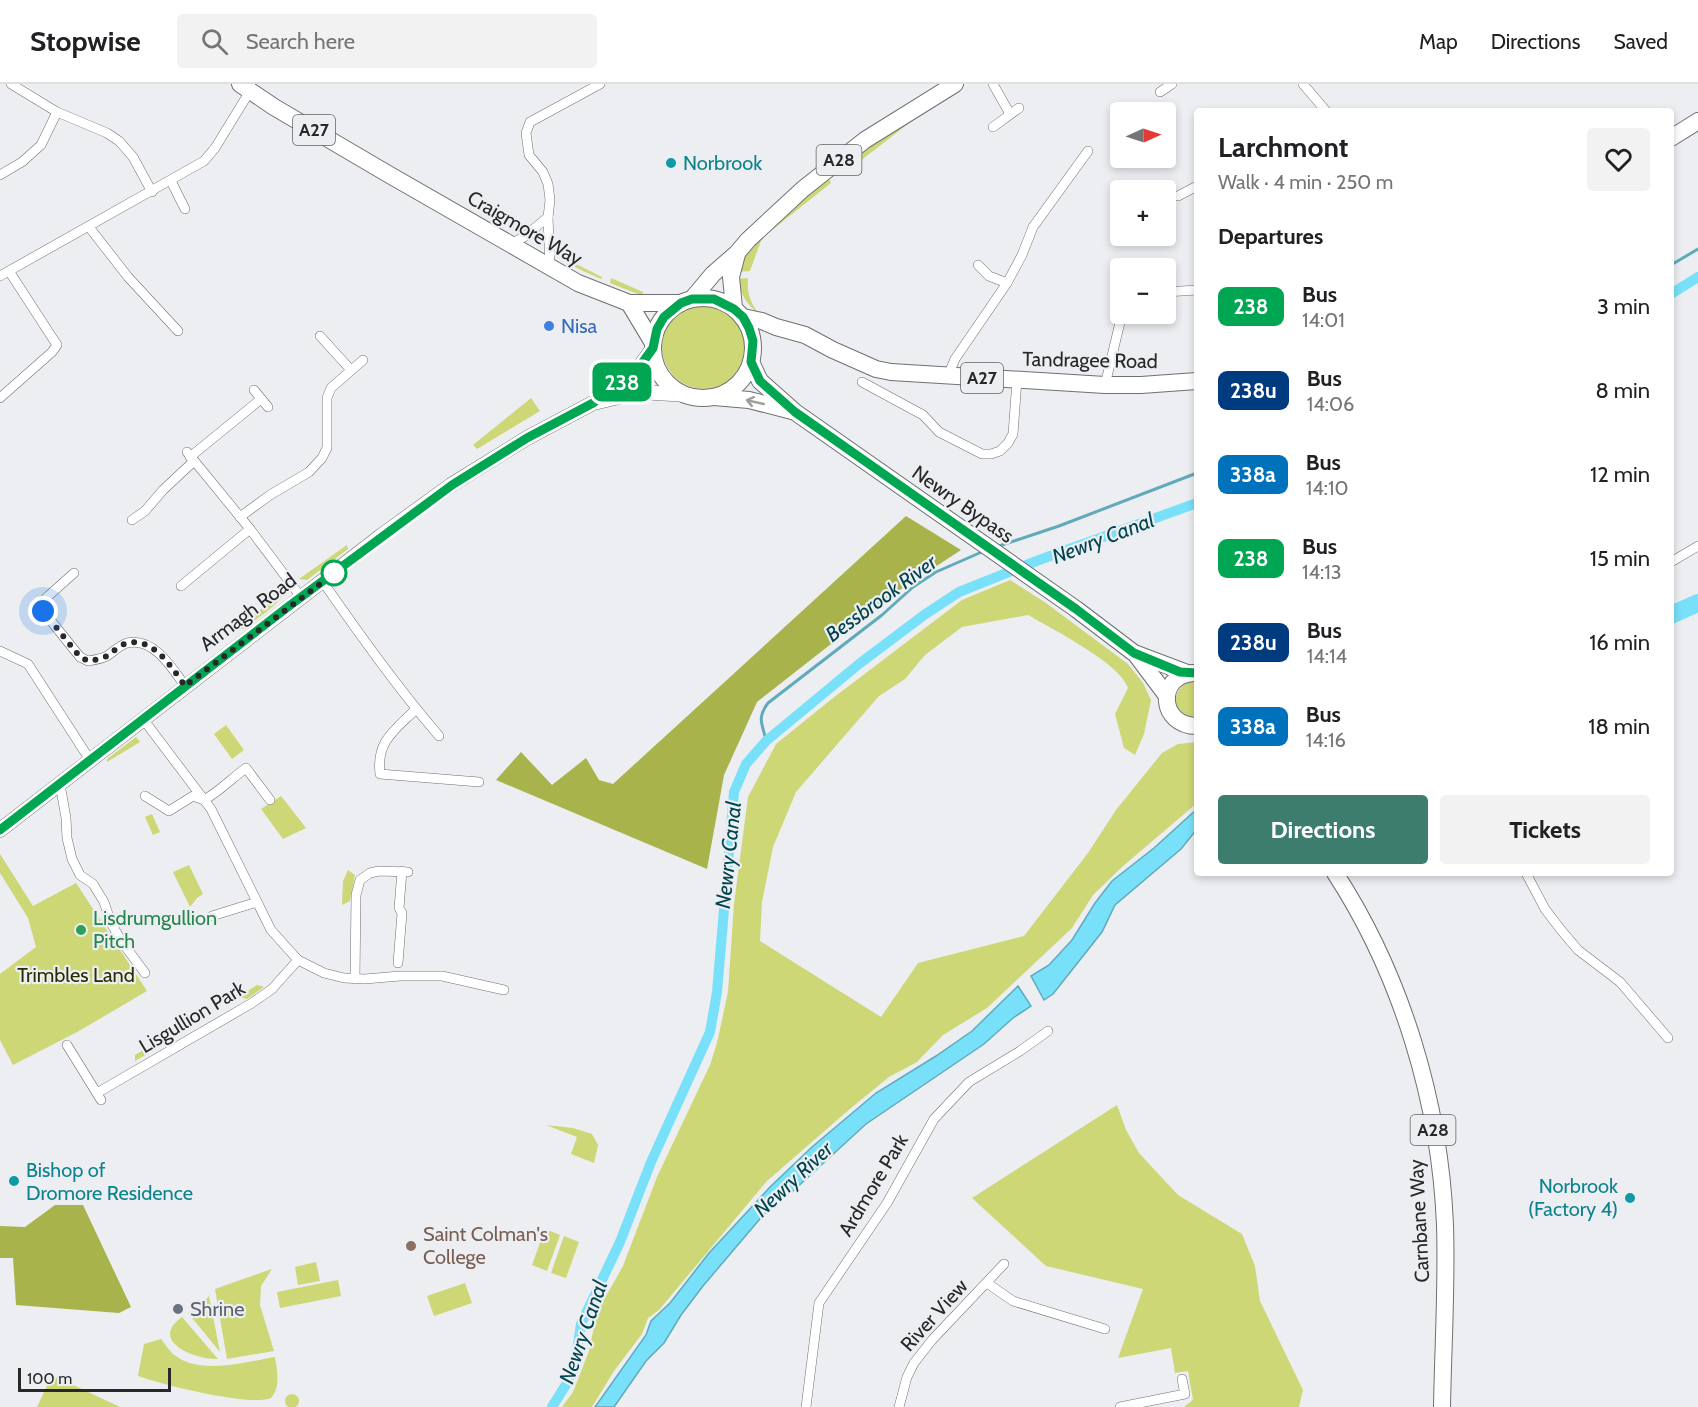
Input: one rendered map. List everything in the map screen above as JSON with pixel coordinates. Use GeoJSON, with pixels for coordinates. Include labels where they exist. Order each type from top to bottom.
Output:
{"type":"FeatureCollection","features":[{"type":"Feature","properties":{"kind":"highway","name":"A28"},"geometry":{"type":"LineString","coordinates":[[653,345],[657,329],[664,317],[686,301],[803,189],[865,140],[955,84]]}},
{"type":"Feature","properties":{"kind":"highway","name":"Craigmore Way"},"geometry":{"type":"LineString","coordinates":[[245,87],[395,178],[578,283],[629,303],[686,301]]}},
{"type":"Feature","properties":{"kind":"highway"},"geometry":{"type":"LineString","coordinates":[[1674,136],[1698,121]]}},
{"type":"Feature","properties":{"kind":"highway"},"geometry":{"type":"LineString","coordinates":[[714,397],[741,380],[751,362],[753,341],[749,328],[739,313],[731,278],[737,253]]}},
{"type":"Feature","properties":{"kind":"highway"},"geometry":{"type":"LineString","coordinates":[[686,301],[714,299],[739,313]]}},
{"type":"Feature","properties":{"kind":"highway"},"geometry":{"type":"LineString","coordinates":[[629,303],[653,345],[658,369],[665,381],[675,389],[701,398],[749,400],[795,412]]}},
{"type":"Feature","properties":{"kind":"highway","name":"Tandragee Road"},"geometry":{"type":"LineString","coordinates":[[739,313],[805,335],[876,369],[905,374],[1105,385],[1194,381]]}},
{"type":"Feature","properties":{"kind":"highway"},"geometry":{"type":"LineString","coordinates":[[753,341],[765,330],[776,327]]}},
{"type":"Feature","properties":{"kind":"highway"},"geometry":{"type":"LineString","coordinates":[[751,362],[760,381],[795,412]]}},
{"type":"Feature","properties":{"kind":"highway","name":"Newry Bypass"},"geometry":{"type":"LineString","coordinates":[[795,412],[1134,653]]}},
{"type":"Feature","properties":{"kind":"highway"},"geometry":{"type":"LineString","coordinates":[[1134,653],[1192,673]]}},
{"type":"Feature","properties":{"kind":"highway"},"geometry":{"type":"LineString","coordinates":[[1134,653],[1167,696]]}},
{"type":"Feature","properties":{"kind":"highway"},"geometry":{"type":"LineString","coordinates":[[1192,673],[1173,681],[1167,696],[1167,704],[1174,718],[1188,726],[1194,726]]}},
{"type":"Feature","properties":{"kind":"highway","name":"Carnbane Way"},"geometry":{"type":"LineString","coordinates":[[1337,876],[1360,917],[1397,997],[1419,1062],[1428,1099],[1437,1151],[1445,1226],[1442,1407]]}},
{"type":"Feature","properties":{"kind":"main road","name":"Armagh Road"},"geometry":{"type":"LineString","coordinates":[[0,830],[301,597],[452,485],[527,438],[593,403],[608,390],[635,373],[653,345]]}},
{"type":"Feature","properties":{"kind":"main road","name":"Armagh Road"},"geometry":{"type":"LineString","coordinates":[[593,403],[640,392],[688,395]]}},
{"type":"Feature","properties":{"kind":"street"},"geometry":{"type":"LineString","coordinates":[[11,84],[57,112],[107,133],[119,141],[133,157],[152,192]]}},
{"type":"Feature","properties":{"kind":"street"},"geometry":{"type":"LineString","coordinates":[[550,267],[548,184],[543,172],[529,155],[526,133],[530,122],[600,84]]}},
{"type":"Feature","properties":{"kind":"street"},"geometry":{"type":"LineString","coordinates":[[993,84],[1010,114]]}},
{"type":"Feature","properties":{"kind":"street"},"geometry":{"type":"LineString","coordinates":[[1160,92],[1172,84]]}},
{"type":"Feature","properties":{"kind":"street"},"geometry":{"type":"LineString","coordinates":[[1303,84],[1322,108]]}},
{"type":"Feature","properties":{"kind":"street"},"geometry":{"type":"LineString","coordinates":[[0,276],[204,161],[215,148],[245,87]]}},
{"type":"Feature","properties":{"kind":"street"},"geometry":{"type":"LineString","coordinates":[[993,127],[1019,108]]}},
{"type":"Feature","properties":{"kind":"street"},"geometry":{"type":"LineString","coordinates":[[0,175],[22,162],[41,145],[57,112]]}},
{"type":"Feature","properties":{"kind":"street"},"geometry":{"type":"LineString","coordinates":[[948,376],[955,359],[1007,283],[1022,255],[1033,227],[1088,151]]}},
{"type":"Feature","properties":{"kind":"street"},"geometry":{"type":"LineString","coordinates":[[171,181],[185,209]]}},
{"type":"Feature","properties":{"kind":"street"},"geometry":{"type":"LineString","coordinates":[[1178,196],[1194,188]]}},
{"type":"Feature","properties":{"kind":"street"},"geometry":{"type":"LineString","coordinates":[[510,244],[524,237],[548,217]]}},
{"type":"Feature","properties":{"kind":"street"},"geometry":{"type":"LineString","coordinates":[[88,227],[128,276],[178,331]]}},
{"type":"Feature","properties":{"kind":"street"},"geometry":{"type":"LineString","coordinates":[[978,265],[989,276],[1007,283]]}},
{"type":"Feature","properties":{"kind":"street"},"geometry":{"type":"LineString","coordinates":[[0,398],[57,345],[9,271]]}},
{"type":"Feature","properties":{"kind":"street"},"geometry":{"type":"LineString","coordinates":[[1176,291],[1194,290]]}},
{"type":"Feature","properties":{"kind":"street"},"geometry":{"type":"LineString","coordinates":[[1105,385],[1120,324]]}},
{"type":"Feature","properties":{"kind":"street"},"geometry":{"type":"LineString","coordinates":[[320,336],[351,370]]}},
{"type":"Feature","properties":{"kind":"street"},"geometry":{"type":"LineString","coordinates":[[240,517],[270,495],[309,472],[322,458],[327,448],[327,398],[331,388],[363,360]]}},
{"type":"Feature","properties":{"kind":"street"},"geometry":{"type":"LineString","coordinates":[[862,382],[923,415],[939,432],[982,454],[1000,451],[1013,434],[1017,380]]}},
{"type":"Feature","properties":{"kind":"street"},"geometry":{"type":"LineString","coordinates":[[254,390],[268,407]]}},
{"type":"Feature","properties":{"kind":"street"},"geometry":{"type":"LineString","coordinates":[[132,520],[145,511],[190,457],[261,399]]}},
{"type":"Feature","properties":{"kind":"street"},"geometry":{"type":"LineString","coordinates":[[190,457],[250,529],[301,597]]}},
{"type":"Feature","properties":{"kind":"street"},"geometry":{"type":"LineString","coordinates":[[181,586],[250,529]]}},
{"type":"Feature","properties":{"kind":"street"},"geometry":{"type":"LineString","coordinates":[[1674,560],[1698,546]]}},
{"type":"Feature","properties":{"kind":"street"},"geometry":{"type":"LineString","coordinates":[[74,573],[46,598],[43,611],[80,657],[88,661],[104,657],[126,644],[142,643],[156,651],[169,664],[185,686]]}},
{"type":"Feature","properties":{"kind":"street"},"geometry":{"type":"LineString","coordinates":[[323,582],[416,709],[439,736]]}},
{"type":"Feature","properties":{"kind":"street"},"geometry":{"type":"LineString","coordinates":[[0,651],[28,664],[90,760]]}},
{"type":"Feature","properties":{"kind":"street"},"geometry":{"type":"LineString","coordinates":[[416,709],[386,739],[380,751],[380,774],[479,782]]}},
{"type":"Feature","properties":{"kind":"street"},"geometry":{"type":"LineString","coordinates":[[143,719],[211,809],[271,930],[298,960],[324,973],[355,979],[442,976],[504,990]]}},
{"type":"Feature","properties":{"kind":"street"},"geometry":{"type":"LineString","coordinates":[[145,796],[169,811],[193,796],[204,800],[220,791],[233,777],[246,768],[270,800]]}},
{"type":"Feature","properties":{"kind":"street"},"geometry":{"type":"LineString","coordinates":[[60,784],[72,859],[80,875],[93,884],[122,942],[145,973]]}},
{"type":"Feature","properties":{"kind":"street"},"geometry":{"type":"LineString","coordinates":[[355,979],[356,895],[360,880],[370,873],[405,871],[399,908],[402,914],[398,963]]}},
{"type":"Feature","properties":{"kind":"street"},"geometry":{"type":"LineString","coordinates":[[1528,876],[1545,909],[1578,950],[1626,988],[1668,1038]]}},
{"type":"Feature","properties":{"kind":"street"},"geometry":{"type":"LineString","coordinates":[[212,916],[257,902]]}},
{"type":"Feature","properties":{"kind":"street","name":"Lisgullion Park"},"geometry":{"type":"LineString","coordinates":[[67,1045],[99,1096],[252,1003],[272,989],[298,960]]}},
{"type":"Feature","properties":{"kind":"street","name":"Ardmore Park"},"geometry":{"type":"LineString","coordinates":[[806,1407],[819,1303],[887,1203],[934,1119],[969,1082],[1020,1052],[1048,1031]]}},
{"type":"Feature","properties":{"kind":"street","name":"River View"},"geometry":{"type":"LineString","coordinates":[[899,1407],[914,1363],[932,1340],[1004,1264]]}},
{"type":"Feature","properties":{"kind":"street","name":"River View"},"geometry":{"type":"LineString","coordinates":[[987,1283],[1013,1301],[1105,1329]]}},
{"type":"Feature","properties":{"kind":"street"},"geometry":{"type":"LineString","coordinates":[[1120,1407],[1185,1394],[1182,1379]]}},
{"type":"Feature","properties":{"kind":"street"},"geometry":{"type":"LineString","coordinates":[[1176,1396],[1177,1407]]}},
{"type":"Feature","properties":{"kind":"green space"},"geometry":{"type":"Polygon","coordinates":[[[930,107],[842,175],[836,175],[833,171],[930,107]]]}},
{"type":"Feature","properties":{"kind":"green space"},"geometry":{"type":"Polygon","coordinates":[[[829,179],[831,183],[762,238],[750,271],[738,272],[748,248],[829,179]]]}},
{"type":"Feature","properties":{"kind":"green space"},"geometry":{"type":"Polygon","coordinates":[[[554,241],[566,259],[602,277],[601,279],[566,261],[556,249],[554,241]]]}},
{"type":"Feature","properties":{"kind":"green space"},"geometry":{"type":"Polygon","coordinates":[[[611,278],[643,292],[643,296],[610,283],[611,278]]]}},
{"type":"Feature","properties":{"kind":"green space"},"geometry":{"type":"Polygon","coordinates":[[[748,278],[750,298],[759,314],[745,298],[737,279],[748,278]]]}},
{"type":"Feature","properties":{"kind":"green space"},"geometry":{"type":"Polygon","coordinates":[[[704,305],[720,308],[734,317],[743,331],[746,347],[743,363],[734,377],[720,386],[704,389],[688,386],[674,377],[665,363],[662,347],[665,331],[674,317],[688,308],[704,305]]]}},
{"type":"Feature","properties":{"kind":"green space"},"geometry":{"type":"Polygon","coordinates":[[[531,398],[540,411],[477,449],[473,445],[531,398]]]}},
{"type":"Feature","properties":{"kind":"green space"},"geometry":{"type":"Polygon","coordinates":[[[906,516],[961,550],[900,590],[757,702],[724,775],[707,869],[496,780],[521,752],[552,785],[586,758],[599,780],[613,784],[906,516]]]}},
{"type":"Feature","properties":{"kind":"green space"},"geometry":{"type":"Polygon","coordinates":[[[347,545],[348,549],[307,580],[299,579],[347,545]]]}},
{"type":"Feature","properties":{"kind":"green space"},"geometry":{"type":"Polygon","coordinates":[[[1010,580],[1046,603],[1128,664],[1143,683],[1151,700],[1144,734],[1135,755],[1124,748],[1115,714],[1128,688],[1122,678],[1099,658],[1028,615],[962,627],[925,655],[905,679],[879,696],[796,792],[773,847],[762,902],[760,941],[881,1017],[918,963],[1024,936],[1088,853],[1116,810],[1162,753],[1178,744],[1194,742],[1194,806],[1093,895],[1072,928],[987,1008],[943,1035],[917,1062],[889,1077],[767,1181],[659,1310],[648,1318],[642,1334],[614,1371],[592,1407],[562,1407],[573,1392],[589,1351],[597,1312],[623,1266],[657,1177],[710,1065],[717,1043],[728,992],[734,904],[748,797],[776,744],[962,600],[1010,580]]]}},
{"type":"Feature","properties":{"kind":"green space"},"geometry":{"type":"Polygon","coordinates":[[[285,590],[279,600],[267,611],[243,629],[238,627],[285,590]]]}},
{"type":"Feature","properties":{"kind":"green space"},"geometry":{"type":"Polygon","coordinates":[[[1194,680],[1194,716],[1182,712],[1176,701],[1176,695],[1186,684],[1194,680]]]}},
{"type":"Feature","properties":{"kind":"green space"},"geometry":{"type":"Polygon","coordinates":[[[226,725],[244,750],[232,759],[214,734],[226,725]]]}},
{"type":"Feature","properties":{"kind":"green space"},"geometry":{"type":"Polygon","coordinates":[[[136,737],[140,742],[107,762],[107,759],[136,737]]]}},
{"type":"Feature","properties":{"kind":"green space"},"geometry":{"type":"Polygon","coordinates":[[[281,796],[306,828],[283,839],[261,809],[281,796]]]}},
{"type":"Feature","properties":{"kind":"green space"},"geometry":{"type":"Polygon","coordinates":[[[152,814],[160,832],[153,835],[145,817],[152,814]]]}},
{"type":"Feature","properties":{"kind":"green space","name":"Trimbles Land"},"geometry":{"type":"Polygon","coordinates":[[[0,854],[33,906],[76,883],[147,991],[79,1031],[13,1065],[0,1040],[0,974],[36,947],[28,918],[0,873],[0,854]]]}},
{"type":"Feature","properties":{"kind":"green space"},"geometry":{"type":"Polygon","coordinates":[[[189,865],[203,894],[190,907],[173,872],[189,865]]]}},
{"type":"Feature","properties":{"kind":"green space"},"geometry":{"type":"Polygon","coordinates":[[[348,870],[355,875],[350,901],[342,905],[343,881],[348,870]]]}},
{"type":"Feature","properties":{"kind":"green space"},"geometry":{"type":"Polygon","coordinates":[[[257,985],[264,987],[247,999],[238,997],[257,985]]]}},
{"type":"Feature","properties":{"kind":"green space"},"geometry":{"type":"Polygon","coordinates":[[[161,1040],[161,1046],[135,1061],[135,1055],[161,1040]]]}},
{"type":"Feature","properties":{"kind":"green space"},"geometry":{"type":"Polygon","coordinates":[[[1117,1105],[1126,1130],[1139,1153],[1178,1195],[1242,1234],[1255,1266],[1260,1301],[1303,1390],[1299,1407],[1184,1407],[1193,1400],[1188,1371],[1175,1373],[1171,1348],[1118,1358],[1143,1289],[1046,1266],[972,1198],[1117,1105]]]}},
{"type":"Feature","properties":{"kind":"green space"},"geometry":{"type":"Polygon","coordinates":[[[546,1125],[573,1128],[592,1134],[598,1145],[594,1163],[571,1154],[577,1137],[546,1125]]]}},
{"type":"Feature","properties":{"kind":"green space"},"geometry":{"type":"Polygon","coordinates":[[[55,1205],[83,1205],[131,1307],[119,1313],[16,1305],[13,1258],[0,1258],[0,1226],[25,1227],[55,1205]]]}},
{"type":"Feature","properties":{"kind":"green space"},"geometry":{"type":"Polygon","coordinates":[[[545,1229],[560,1235],[547,1271],[532,1265],[545,1229]]]}},
{"type":"Feature","properties":{"kind":"green space"},"geometry":{"type":"Polygon","coordinates":[[[564,1236],[579,1242],[566,1278],[551,1273],[564,1236]]]}},
{"type":"Feature","properties":{"kind":"green space"},"geometry":{"type":"Polygon","coordinates":[[[316,1262],[320,1281],[298,1285],[295,1267],[316,1262]]]}},
{"type":"Feature","properties":{"kind":"green space"},"geometry":{"type":"Polygon","coordinates":[[[272,1269],[261,1286],[260,1305],[274,1351],[227,1359],[215,1289],[272,1269]]]}},
{"type":"Feature","properties":{"kind":"green space"},"geometry":{"type":"Polygon","coordinates":[[[338,1280],[341,1296],[280,1308],[277,1292],[338,1280]]]}},
{"type":"Feature","properties":{"kind":"green space"},"geometry":{"type":"Polygon","coordinates":[[[465,1283],[472,1303],[434,1316],[427,1296],[465,1283]]]}},
{"type":"Feature","properties":{"kind":"green space"},"geometry":{"type":"Polygon","coordinates":[[[209,1296],[220,1352],[188,1313],[201,1305],[209,1296]]]}},
{"type":"Feature","properties":{"kind":"green space"},"geometry":{"type":"Polygon","coordinates":[[[182,1317],[218,1359],[198,1356],[172,1341],[170,1334],[173,1326],[182,1317]]]}},
{"type":"Feature","properties":{"kind":"green space"},"geometry":{"type":"Polygon","coordinates":[[[161,1339],[173,1354],[184,1361],[196,1364],[222,1366],[275,1357],[278,1378],[274,1394],[271,1398],[245,1400],[186,1389],[138,1376],[144,1344],[161,1339]]]}},
{"type":"Feature","properties":{"kind":"green space"},"geometry":{"type":"Polygon","coordinates":[[[52,1375],[120,1407],[37,1407],[52,1375]]]}},
{"type":"Feature","properties":{"kind":"green space"},"geometry":{"type":"Polygon","coordinates":[[[289,1394],[295,1394],[299,1401],[295,1408],[289,1408],[285,1404],[285,1398],[289,1394]]]}},
{"type":"Feature","properties":{"kind":"water"},"geometry":{"type":"Polygon","coordinates":[[[1194,812],[1194,833],[1181,849],[1115,905],[1102,932],[1053,994],[1044,1000],[1031,976],[1049,965],[1072,940],[1112,881],[1154,848],[1194,812]]]}},
{"type":"Feature","properties":{"kind":"water","name":"Newry River"},"geometry":{"type":"Polygon","coordinates":[[[1018,986],[1031,1006],[1013,1018],[984,1044],[866,1124],[793,1191],[764,1214],[703,1286],[664,1343],[646,1361],[614,1407],[595,1407],[646,1335],[651,1321],[670,1303],[709,1253],[771,1186],[812,1147],[876,1093],[972,1031],[1018,986]]]}},
{"type":"Feature","properties":{"kind":"waterway","name":"Bessbrook River"},"geometry":{"type":"LineString","coordinates":[[1674,263],[1698,249]]}},
{"type":"Feature","properties":{"kind":"waterway","name":"Newry Canal"},"geometry":{"type":"LineString","coordinates":[[1674,292],[1698,277]]}},
{"type":"Feature","properties":{"kind":"waterway","name":"Bessbrook River"},"geometry":{"type":"LineString","coordinates":[[996,547],[1059,526],[1194,474]]}},
{"type":"Feature","properties":{"kind":"waterway","name":"Newry Canal"},"geometry":{"type":"LineString","coordinates":[[552,1407],[567,1383],[576,1357],[581,1324],[620,1242],[651,1162],[710,1032],[717,992],[734,792],[746,764],[766,741],[859,664],[959,592],[1039,560],[1194,504]]}},
{"type":"Feature","properties":{"kind":"waterway","name":"Bessbrook River"},"geometry":{"type":"LineString","coordinates":[[766,741],[761,718],[768,703],[882,615],[913,587],[936,572],[984,551]]}},
{"type":"Feature","properties":{"kind":"waterway","name":"Newry River"},"geometry":{"type":"LineString","coordinates":[[1674,614],[1698,603]]}},
{"type":"Feature","properties":{"kind":"bus line","name":"238"},"geometry":{"type":"LineString","coordinates":[[0,830],[10,820],[60,784],[382,535],[452,485],[527,438],[593,403],[608,390],[635,373],[653,348],[657,329],[664,317],[671,309],[692,299],[714,299],[725,303],[743,317],[753,341],[751,362],[760,381],[795,412],[1076,609],[1134,653],[1180,672],[1194,673]]}},
{"type":"Feature","properties":{"kind":"place","name":"Norbrook"},"geometry":{"type":"Point","coordinates":[671,163]}},
{"type":"Feature","properties":{"kind":"place","name":"Nisa"},"geometry":{"type":"Point","coordinates":[549,326]}},
{"type":"Feature","properties":{"kind":"place","name":"Lisdrumgullion Pitch"},"geometry":{"type":"Point","coordinates":[81,930]}},
{"type":"Feature","properties":{"kind":"place","name":"Bishop of Dromore Residence"},"geometry":{"type":"Point","coordinates":[14,1181]}},
{"type":"Feature","properties":{"kind":"place","name":"Norbrook (Factory 4)"},"geometry":{"type":"Point","coordinates":[1630,1198]}},
{"type":"Feature","properties":{"kind":"place","name":"Saint Colman's College"},"geometry":{"type":"Point","coordinates":[411,1246]}},
{"type":"Feature","properties":{"kind":"place","name":"Shrine"},"geometry":{"type":"Point","coordinates":[178,1309]}},
{"type":"Feature","properties":{"kind":"route"},"geometry":{"type":"LineString","coordinates":[[43,611],[80,657],[88,661],[104,657],[126,644],[142,643],[156,651],[185,686],[337,571],[334,573]]}}]}
